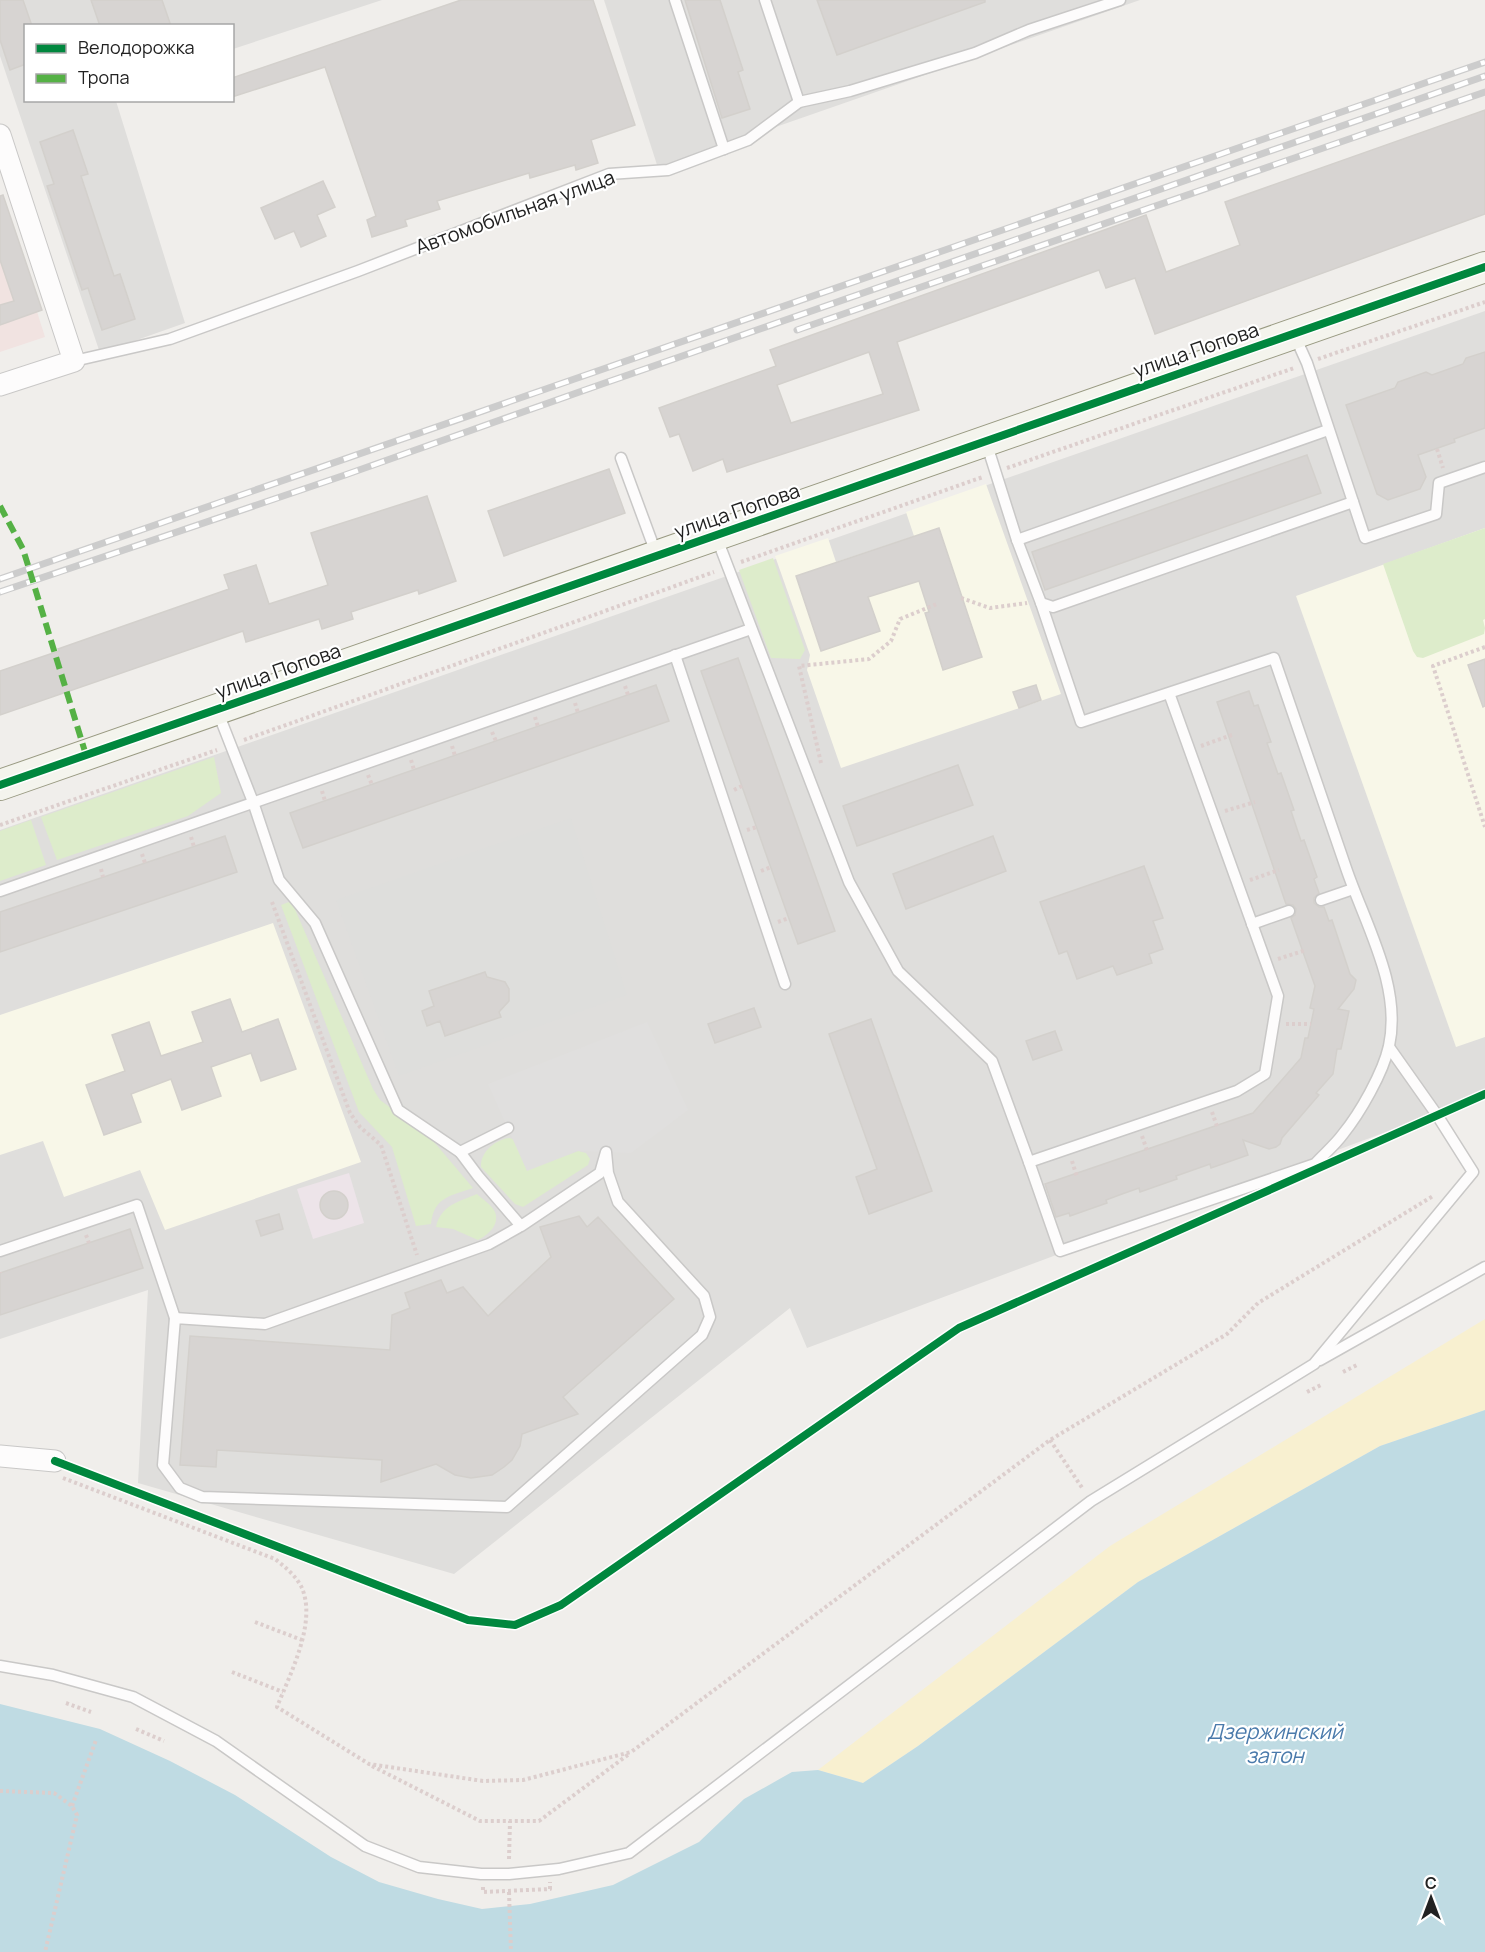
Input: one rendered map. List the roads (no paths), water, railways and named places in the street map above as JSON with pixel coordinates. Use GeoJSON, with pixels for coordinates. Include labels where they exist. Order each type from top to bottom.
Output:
{"type":"FeatureCollection","features":[{"type":"Feature","properties":{"kind":"street"},"geometry":{"type":"LineString","coordinates":[[0,135],[74,361],[0,385]]}},
{"type":"Feature","properties":{"kind":"street","name":"улица Попова"},"geometry":{"type":"LineString","coordinates":[[0,785],[1485,267]]}},
{"type":"Feature","properties":{"kind":"street"},"geometry":{"type":"LineString","coordinates":[[0,1456],[54,1468]]}},
{"type":"Feature","properties":{"kind":"lane"},"geometry":{"type":"LineString","coordinates":[[675,0],[724,148]]}},
{"type":"Feature","properties":{"kind":"lane"},"geometry":{"type":"LineString","coordinates":[[765,0],[799,102]]}},
{"type":"Feature","properties":{"kind":"lane","name":"Автомобильная улица"},"geometry":{"type":"LineString","coordinates":[[74,361],[170,339],[358,271],[609,174],[668,170],[748,140],[799,102],[850,91],[963,56],[1029,30],[1120,0]]}},
{"type":"Feature","properties":{"kind":"lane"},"geometry":{"type":"LineString","coordinates":[[1294,334],[1307,363],[1365,538],[1436,514],[1439,483],[1485,467]]}},
{"type":"Feature","properties":{"kind":"lane"},"geometry":{"type":"LineString","coordinates":[[1017,540],[1328,430]]}},
{"type":"Feature","properties":{"kind":"lane"},"geometry":{"type":"LineString","coordinates":[[715,536],[849,882],[898,971],[992,1061],[1060,1251],[1315,1164],[1342,1135],[1360,1109],[1376,1079],[1389,1047],[1392,1013],[1386,974],[1353,888],[1274,658],[1081,722],[1017,540],[986,442]]}},
{"type":"Feature","properties":{"kind":"lane"},"geometry":{"type":"LineString","coordinates":[[621,458],[658,556]]}},
{"type":"Feature","properties":{"kind":"lane"},"geometry":{"type":"LineString","coordinates":[[1041,603],[1053,607],[1353,502]]}},
{"type":"Feature","properties":{"kind":"lane"},"geometry":{"type":"LineString","coordinates":[[0,891],[750,628]]}},
{"type":"Feature","properties":{"kind":"lane"},"geometry":{"type":"LineString","coordinates":[[675,655],[785,984]]}},
{"type":"Feature","properties":{"kind":"lane"},"geometry":{"type":"LineString","coordinates":[[1029,1162],[1237,1090],[1265,1074],[1278,996],[1169,693]]}},
{"type":"Feature","properties":{"kind":"lane"},"geometry":{"type":"LineString","coordinates":[[217,710],[253,802],[279,879],[315,923],[398,1110],[460,1152],[521,1226]]}},
{"type":"Feature","properties":{"kind":"lane"},"geometry":{"type":"LineString","coordinates":[[1321,900],[1353,888]]}},
{"type":"Feature","properties":{"kind":"lane"},"geometry":{"type":"LineString","coordinates":[[1252,924],[1289,911]]}},
{"type":"Feature","properties":{"kind":"lane"},"geometry":{"type":"LineString","coordinates":[[1314,1364],[1473,1172],[1437,1115],[1389,1047]]}},
{"type":"Feature","properties":{"kind":"lane"},"geometry":{"type":"LineString","coordinates":[[460,1152],[508,1128]]}},
{"type":"Feature","properties":{"kind":"lane"},"geometry":{"type":"LineString","coordinates":[[0,1251],[137,1205],[175,1317],[163,1465],[180,1488],[202,1497],[507,1507],[702,1335],[710,1317],[704,1296],[618,1202],[608,1173],[606,1152],[600,1173],[521,1226],[489,1244],[265,1324],[175,1317]]}},
{"type":"Feature","properties":{"kind":"lane"},"geometry":{"type":"LineString","coordinates":[[0,1666],[53,1676],[133,1698],[216,1741],[365,1846],[419,1867],[481,1875],[509,1875],[559,1869],[629,1854],[1091,1501],[1314,1364],[1485,1267]]}},
{"type":"Feature","properties":{"kind":"water","name":"Дзержинский затон"},"geometry":{"type":"Polygon","coordinates":[[[1485,1410],[1485,1952],[0,1952],[0,1704],[100,1729],[170,1761],[235,1795],[331,1857],[379,1882],[482,1909],[530,1904],[613,1885],[699,1842],[744,1799],[792,1772],[818,1770],[863,1783],[918,1746],[1138,1582],[1380,1446],[1485,1410]]]}},
{"type":"Feature","properties":{"kind":"railway"},"geometry":{"type":"LineString","coordinates":[[0,579],[1485,62]]}},
{"type":"Feature","properties":{"kind":"railway"},"geometry":{"type":"LineString","coordinates":[[0,592],[345,475],[1485,76]]}},
{"type":"Feature","properties":{"kind":"railway"},"geometry":{"type":"LineString","coordinates":[[797,330],[1485,92]]}}]}
